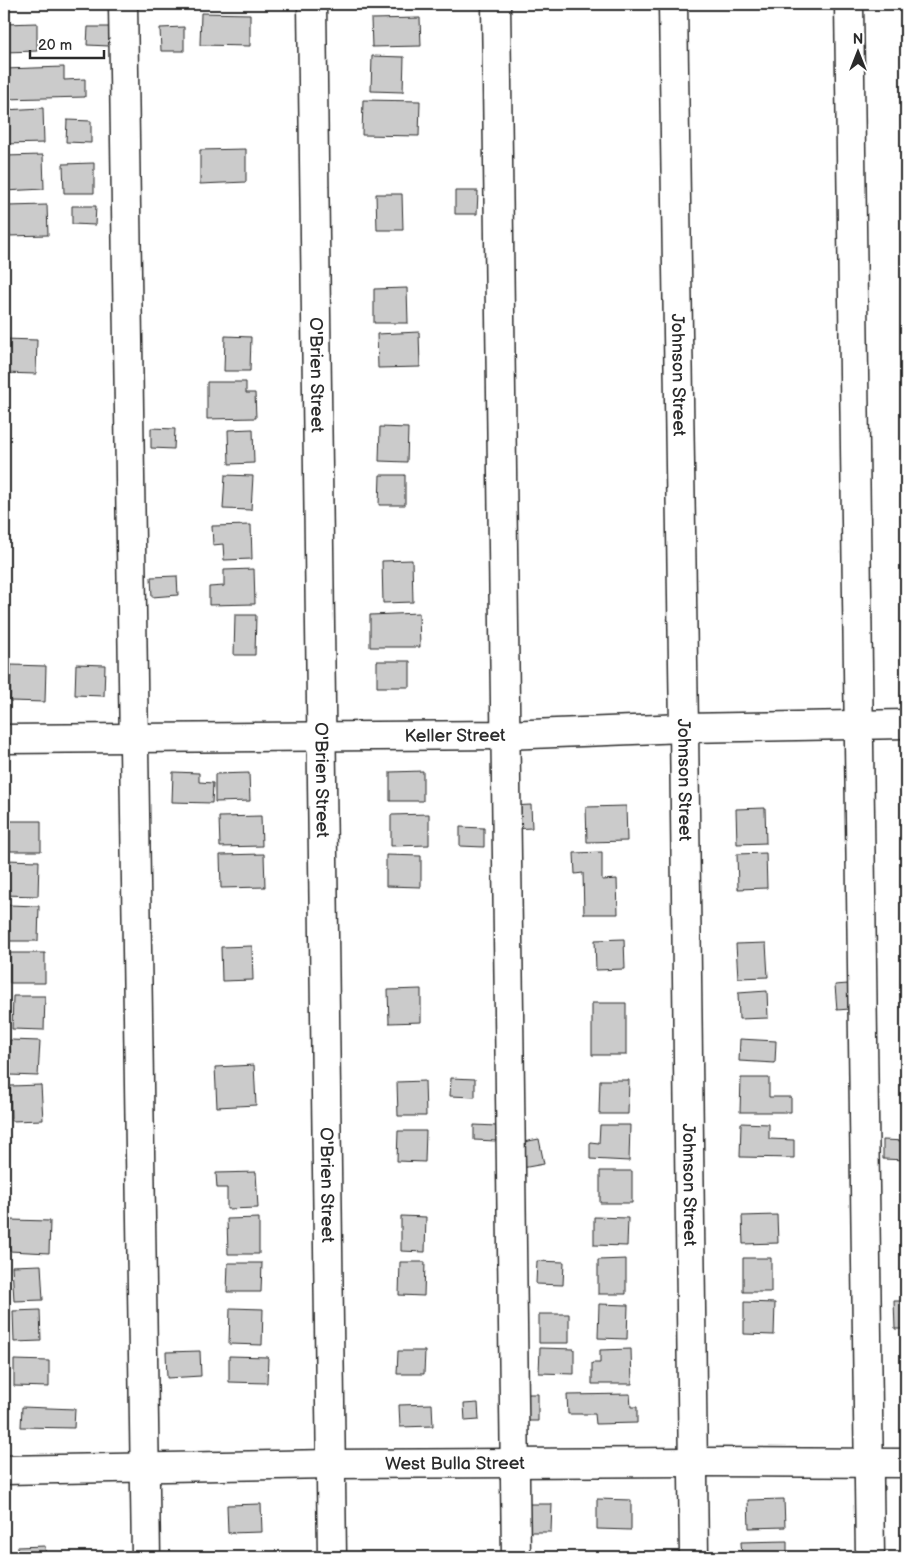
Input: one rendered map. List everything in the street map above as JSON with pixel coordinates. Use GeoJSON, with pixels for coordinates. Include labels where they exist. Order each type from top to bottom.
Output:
{"type":"FeatureCollection","features":[{"type":"Feature","properties":{"kind":"street"},"geometry":{"type":"LineString","coordinates":[[123,4],[146,1557]]}},
{"type":"Feature","properties":{"kind":"street","name":"O'Brien Street"},"geometry":{"type":"LineString","coordinates":[[312,4],[323,738],[332,1557]]}},
{"type":"Feature","properties":{"kind":"street"},"geometry":{"type":"LineString","coordinates":[[496,4],[516,1557]]}},
{"type":"Feature","properties":{"kind":"street","name":"Johnson Street"},"geometry":{"type":"LineString","coordinates":[[673,4],[694,1557]]}},
{"type":"Feature","properties":{"kind":"street"},"geometry":{"type":"LineString","coordinates":[[849,4],[870,1557]]}},
{"type":"Feature","properties":{"kind":"street","name":"Keller Street"},"geometry":{"type":"LineString","coordinates":[[4,740],[505,735],[684,728],[906,724]]}},
{"type":"Feature","properties":{"kind":"street","name":"West Bulla Street"},"geometry":{"type":"LineString","coordinates":[[4,1470],[331,1464],[906,1463]]}},
{"type":"Feature","properties":{"kind":"building"},"geometry":{"type":"Polygon","coordinates":[[[201,13],[250,14],[250,46],[200,45],[201,13]]]}},
{"type":"Feature","properties":{"kind":"building"},"geometry":{"type":"Polygon","coordinates":[[[420,18],[421,46],[372,47],[371,19],[420,18]]]}},
{"type":"Feature","properties":{"kind":"building"},"geometry":{"type":"Polygon","coordinates":[[[37,23],[37,51],[4,52],[4,24],[37,23]]]}},
{"type":"Feature","properties":{"kind":"building"},"geometry":{"type":"Polygon","coordinates":[[[88,27],[109,27],[109,46],[87,45],[88,27]]]}},
{"type":"Feature","properties":{"kind":"building"},"geometry":{"type":"Polygon","coordinates":[[[184,27],[184,51],[161,51],[160,28],[184,27]]]}},
{"type":"Feature","properties":{"kind":"building"},"geometry":{"type":"Polygon","coordinates":[[[372,56],[404,57],[403,92],[371,91],[372,56]]]}},
{"type":"Feature","properties":{"kind":"building"},"geometry":{"type":"Polygon","coordinates":[[[64,67],[64,80],[85,79],[85,97],[4,99],[4,69],[64,67]]]}},
{"type":"Feature","properties":{"kind":"building"},"geometry":{"type":"Polygon","coordinates":[[[363,100],[420,101],[419,136],[362,135],[363,100]]]}},
{"type":"Feature","properties":{"kind":"building"},"geometry":{"type":"Polygon","coordinates":[[[43,108],[44,143],[4,144],[4,110],[43,108]]]}},
{"type":"Feature","properties":{"kind":"building"},"geometry":{"type":"Polygon","coordinates":[[[67,120],[91,121],[91,143],[66,142],[67,120]]]}},
{"type":"Feature","properties":{"kind":"building"},"geometry":{"type":"Polygon","coordinates":[[[246,149],[246,182],[200,184],[200,150],[246,149]]]}},
{"type":"Feature","properties":{"kind":"building"},"geometry":{"type":"Polygon","coordinates":[[[43,155],[44,189],[4,191],[4,156],[43,155]]]}},
{"type":"Feature","properties":{"kind":"building"},"geometry":{"type":"Polygon","coordinates":[[[94,163],[94,193],[64,193],[63,164],[94,163]]]}},
{"type":"Feature","properties":{"kind":"building"},"geometry":{"type":"Polygon","coordinates":[[[455,191],[478,191],[477,214],[455,214],[455,191]]]}},
{"type":"Feature","properties":{"kind":"building"},"geometry":{"type":"Polygon","coordinates":[[[376,194],[402,194],[403,230],[377,230],[376,194]]]}},
{"type":"Feature","properties":{"kind":"building"},"geometry":{"type":"Polygon","coordinates":[[[47,205],[48,235],[8,236],[7,206],[47,205]]]}},
{"type":"Feature","properties":{"kind":"building"},"geometry":{"type":"Polygon","coordinates":[[[72,206],[96,206],[95,225],[72,224],[72,206]]]}},
{"type":"Feature","properties":{"kind":"building"},"geometry":{"type":"Polygon","coordinates":[[[407,288],[408,323],[374,323],[374,289],[407,288]]]}},
{"type":"Feature","properties":{"kind":"building"},"geometry":{"type":"Polygon","coordinates":[[[419,332],[420,367],[378,368],[377,334],[419,332]]]}},
{"type":"Feature","properties":{"kind":"building"},"geometry":{"type":"Polygon","coordinates":[[[225,336],[251,337],[250,371],[224,371],[225,336]]]}},
{"type":"Feature","properties":{"kind":"building"},"geometry":{"type":"Polygon","coordinates":[[[4,339],[37,340],[36,374],[4,373],[4,339]]]}},
{"type":"Feature","properties":{"kind":"building"},"geometry":{"type":"Polygon","coordinates":[[[207,382],[246,382],[246,393],[255,393],[256,418],[207,419],[207,382]]]}},
{"type":"Feature","properties":{"kind":"building"},"geometry":{"type":"Polygon","coordinates":[[[380,427],[408,428],[407,462],[379,461],[380,427]]]}},
{"type":"Feature","properties":{"kind":"building"},"geometry":{"type":"Polygon","coordinates":[[[151,428],[175,429],[174,449],[151,448],[151,428]]]}},
{"type":"Feature","properties":{"kind":"building"},"geometry":{"type":"Polygon","coordinates":[[[253,429],[254,463],[229,464],[228,430],[253,429]]]}},
{"type":"Feature","properties":{"kind":"building"},"geometry":{"type":"Polygon","coordinates":[[[225,475],[253,476],[251,510],[223,509],[225,475]]]}},
{"type":"Feature","properties":{"kind":"building"},"geometry":{"type":"Polygon","coordinates":[[[380,475],[405,475],[405,505],[379,505],[380,475]]]}},
{"type":"Feature","properties":{"kind":"building"},"geometry":{"type":"Polygon","coordinates":[[[251,525],[252,559],[224,560],[223,544],[213,545],[212,526],[251,525]]]}},
{"type":"Feature","properties":{"kind":"building"},"geometry":{"type":"Polygon","coordinates":[[[412,560],[413,602],[383,603],[382,561],[412,560]]]}},
{"type":"Feature","properties":{"kind":"building"},"geometry":{"type":"Polygon","coordinates":[[[254,569],[255,604],[209,605],[209,587],[224,586],[224,570],[254,569]]]}},
{"type":"Feature","properties":{"kind":"building"},"geometry":{"type":"Polygon","coordinates":[[[177,576],[178,595],[152,597],[151,577],[177,576]]]}},
{"type":"Feature","properties":{"kind":"building"},"geometry":{"type":"Polygon","coordinates":[[[419,613],[420,647],[370,647],[370,615],[419,613]]]}},
{"type":"Feature","properties":{"kind":"building"},"geometry":{"type":"Polygon","coordinates":[[[235,615],[256,615],[255,655],[234,655],[235,615]]]}},
{"type":"Feature","properties":{"kind":"building"},"geometry":{"type":"Polygon","coordinates":[[[377,661],[410,661],[410,687],[377,687],[377,661]]]}},
{"type":"Feature","properties":{"kind":"building"},"geometry":{"type":"Polygon","coordinates":[[[76,664],[105,665],[104,696],[75,695],[76,664]]]}},
{"type":"Feature","properties":{"kind":"building"},"geometry":{"type":"Polygon","coordinates":[[[11,665],[46,666],[45,702],[10,701],[11,665]]]}},
{"type":"Feature","properties":{"kind":"building"},"geometry":{"type":"Polygon","coordinates":[[[423,771],[423,801],[390,801],[390,772],[423,771]]]}},
{"type":"Feature","properties":{"kind":"building"},"geometry":{"type":"Polygon","coordinates":[[[173,772],[199,773],[199,782],[213,783],[212,803],[172,802],[173,772]]]}},
{"type":"Feature","properties":{"kind":"building"},"geometry":{"type":"Polygon","coordinates":[[[249,773],[250,801],[215,802],[215,774],[249,773]]]}},
{"type":"Feature","properties":{"kind":"building"},"geometry":{"type":"Polygon","coordinates":[[[531,805],[532,828],[511,829],[510,806],[531,805]]]}},
{"type":"Feature","properties":{"kind":"building"},"geometry":{"type":"Polygon","coordinates":[[[626,806],[627,841],[587,842],[586,807],[626,806]]]}},
{"type":"Feature","properties":{"kind":"building"},"geometry":{"type":"Polygon","coordinates":[[[765,808],[766,843],[737,844],[736,809],[765,808]]]}},
{"type":"Feature","properties":{"kind":"building"},"geometry":{"type":"Polygon","coordinates":[[[429,814],[429,845],[391,846],[391,815],[429,814]]]}},
{"type":"Feature","properties":{"kind":"building"},"geometry":{"type":"Polygon","coordinates":[[[261,816],[262,846],[220,847],[219,817],[261,816]]]}},
{"type":"Feature","properties":{"kind":"building"},"geometry":{"type":"Polygon","coordinates":[[[10,821],[41,821],[41,851],[10,851],[10,821]]]}},
{"type":"Feature","properties":{"kind":"building"},"geometry":{"type":"Polygon","coordinates":[[[460,827],[484,828],[484,847],[460,846],[460,827]]]}},
{"type":"Feature","properties":{"kind":"building"},"geometry":{"type":"Polygon","coordinates":[[[602,852],[602,880],[617,879],[618,914],[584,914],[583,873],[575,874],[574,853],[602,852]]]}},
{"type":"Feature","properties":{"kind":"building"},"geometry":{"type":"Polygon","coordinates":[[[766,853],[767,888],[738,889],[737,854],[766,853]]]}},
{"type":"Feature","properties":{"kind":"building"},"geometry":{"type":"Polygon","coordinates":[[[264,854],[265,887],[221,888],[220,855],[264,854]]]}},
{"type":"Feature","properties":{"kind":"building"},"geometry":{"type":"Polygon","coordinates":[[[386,855],[421,856],[421,887],[386,886],[386,855]]]}},
{"type":"Feature","properties":{"kind":"building"},"geometry":{"type":"Polygon","coordinates":[[[5,860],[39,861],[38,896],[4,895],[5,860]]]}},
{"type":"Feature","properties":{"kind":"building"},"geometry":{"type":"Polygon","coordinates":[[[8,905],[39,906],[38,941],[8,941],[8,905]]]}},
{"type":"Feature","properties":{"kind":"building"},"geometry":{"type":"Polygon","coordinates":[[[624,939],[625,969],[596,970],[595,940],[624,939]]]}},
{"type":"Feature","properties":{"kind":"building"},"geometry":{"type":"Polygon","coordinates":[[[766,943],[768,977],[738,978],[736,944],[766,943]]]}},
{"type":"Feature","properties":{"kind":"building"},"geometry":{"type":"Polygon","coordinates":[[[252,946],[253,980],[222,981],[221,947],[252,946]]]}},
{"type":"Feature","properties":{"kind":"building"},"geometry":{"type":"Polygon","coordinates":[[[10,953],[45,953],[45,983],[10,983],[10,953]]]}},
{"type":"Feature","properties":{"kind":"building"},"geometry":{"type":"Polygon","coordinates":[[[848,984],[850,1009],[837,1010],[835,985],[848,984]]]}},
{"type":"Feature","properties":{"kind":"building"},"geometry":{"type":"Polygon","coordinates":[[[421,989],[421,1022],[389,1023],[388,990],[421,989]]]}},
{"type":"Feature","properties":{"kind":"building"},"geometry":{"type":"Polygon","coordinates":[[[767,991],[768,1018],[739,1019],[738,993],[767,991]]]}},
{"type":"Feature","properties":{"kind":"building"},"geometry":{"type":"Polygon","coordinates":[[[13,996],[45,996],[44,1030],[12,1029],[13,996]]]}},
{"type":"Feature","properties":{"kind":"building"},"geometry":{"type":"Polygon","coordinates":[[[592,1003],[626,1003],[626,1055],[592,1055],[592,1003]]]}},
{"type":"Feature","properties":{"kind":"building"},"geometry":{"type":"Polygon","coordinates":[[[740,1039],[776,1041],[775,1063],[739,1061],[740,1039]]]}},
{"type":"Feature","properties":{"kind":"building"},"geometry":{"type":"Polygon","coordinates":[[[10,1040],[40,1041],[38,1076],[10,1075],[10,1040]]]}},
{"type":"Feature","properties":{"kind":"building"},"geometry":{"type":"Polygon","coordinates":[[[254,1065],[256,1105],[217,1107],[215,1067],[254,1065]]]}},
{"type":"Feature","properties":{"kind":"building"},"geometry":{"type":"Polygon","coordinates":[[[451,1078],[475,1079],[475,1097],[450,1096],[451,1078]]]}},
{"type":"Feature","properties":{"kind":"building"},"geometry":{"type":"Polygon","coordinates":[[[741,1078],[769,1078],[769,1097],[791,1097],[791,1112],[740,1112],[741,1078]]]}},
{"type":"Feature","properties":{"kind":"building"},"geometry":{"type":"Polygon","coordinates":[[[600,1080],[629,1080],[628,1114],[599,1114],[600,1080]]]}},
{"type":"Feature","properties":{"kind":"building"},"geometry":{"type":"Polygon","coordinates":[[[425,1081],[426,1116],[398,1116],[397,1082],[425,1081]]]}},
{"type":"Feature","properties":{"kind":"building"},"geometry":{"type":"Polygon","coordinates":[[[41,1085],[43,1120],[11,1121],[10,1086],[41,1085]]]}},
{"type":"Feature","properties":{"kind":"building"},"geometry":{"type":"Polygon","coordinates":[[[741,1123],[769,1124],[769,1139],[794,1140],[794,1158],[740,1157],[741,1123]]]}},
{"type":"Feature","properties":{"kind":"building"},"geometry":{"type":"Polygon","coordinates":[[[474,1125],[497,1126],[496,1141],[474,1140],[474,1125]]]}},
{"type":"Feature","properties":{"kind":"building"},"geometry":{"type":"Polygon","coordinates":[[[600,1125],[630,1125],[629,1161],[590,1159],[590,1142],[599,1143],[600,1125]]]}},
{"type":"Feature","properties":{"kind":"building"},"geometry":{"type":"Polygon","coordinates":[[[398,1131],[426,1131],[425,1162],[397,1161],[398,1131]]]}},
{"type":"Feature","properties":{"kind":"building"},"geometry":{"type":"Polygon","coordinates":[[[539,1139],[544,1164],[522,1168],[518,1143],[539,1139]]]}},
{"type":"Feature","properties":{"kind":"building"},"geometry":{"type":"Polygon","coordinates":[[[883,1140],[906,1141],[906,1160],[883,1159],[883,1140]]]}},
{"type":"Feature","properties":{"kind":"building"},"geometry":{"type":"Polygon","coordinates":[[[600,1171],[632,1171],[632,1203],[600,1203],[600,1171]]]}},
{"type":"Feature","properties":{"kind":"building"},"geometry":{"type":"Polygon","coordinates":[[[256,1172],[258,1208],[227,1209],[227,1188],[217,1188],[216,1173],[256,1172]]]}},
{"type":"Feature","properties":{"kind":"building"},"geometry":{"type":"Polygon","coordinates":[[[777,1215],[778,1243],[743,1244],[742,1216],[777,1215]]]}},
{"type":"Feature","properties":{"kind":"building"},"geometry":{"type":"Polygon","coordinates":[[[401,1216],[426,1217],[425,1252],[401,1251],[401,1216]]]}},
{"type":"Feature","properties":{"kind":"building"},"geometry":{"type":"Polygon","coordinates":[[[594,1217],[628,1218],[627,1246],[594,1245],[594,1217]]]}},
{"type":"Feature","properties":{"kind":"building"},"geometry":{"type":"Polygon","coordinates":[[[259,1218],[259,1254],[228,1254],[227,1219],[259,1218]]]}},
{"type":"Feature","properties":{"kind":"building"},"geometry":{"type":"Polygon","coordinates":[[[10,1220],[50,1221],[49,1253],[9,1251],[10,1220]]]}},
{"type":"Feature","properties":{"kind":"building"},"geometry":{"type":"Polygon","coordinates":[[[743,1258],[771,1258],[771,1292],[743,1292],[743,1258]]]}},
{"type":"Feature","properties":{"kind":"building"},"geometry":{"type":"Polygon","coordinates":[[[626,1259],[626,1294],[598,1294],[598,1260],[626,1259]]]}},
{"type":"Feature","properties":{"kind":"building"},"geometry":{"type":"Polygon","coordinates":[[[537,1261],[564,1262],[563,1285],[536,1284],[537,1261]]]}},
{"type":"Feature","properties":{"kind":"building"},"geometry":{"type":"Polygon","coordinates":[[[400,1262],[425,1262],[424,1296],[399,1295],[400,1262]]]}},
{"type":"Feature","properties":{"kind":"building"},"geometry":{"type":"Polygon","coordinates":[[[228,1263],[262,1263],[261,1292],[227,1292],[228,1263]]]}},
{"type":"Feature","properties":{"kind":"building"},"geometry":{"type":"Polygon","coordinates":[[[41,1265],[43,1300],[14,1301],[12,1266],[41,1265]]]}},
{"type":"Feature","properties":{"kind":"building"},"geometry":{"type":"Polygon","coordinates":[[[894,1301],[906,1301],[906,1329],[895,1329],[894,1301]]]}},
{"type":"Feature","properties":{"kind":"building"},"geometry":{"type":"Polygon","coordinates":[[[744,1302],[775,1303],[774,1335],[744,1334],[744,1302]]]}},
{"type":"Feature","properties":{"kind":"building"},"geometry":{"type":"Polygon","coordinates":[[[599,1304],[628,1305],[627,1339],[598,1338],[599,1304]]]}},
{"type":"Feature","properties":{"kind":"building"},"geometry":{"type":"Polygon","coordinates":[[[230,1308],[263,1309],[262,1345],[229,1344],[230,1308]]]}},
{"type":"Feature","properties":{"kind":"building"},"geometry":{"type":"Polygon","coordinates":[[[40,1310],[41,1341],[14,1342],[13,1311],[40,1310]]]}},
{"type":"Feature","properties":{"kind":"building"},"geometry":{"type":"Polygon","coordinates":[[[539,1314],[569,1314],[569,1343],[539,1343],[539,1314]]]}},
{"type":"Feature","properties":{"kind":"building"},"geometry":{"type":"Polygon","coordinates":[[[540,1348],[574,1349],[574,1374],[539,1373],[540,1348]]]}},
{"type":"Feature","properties":{"kind":"building"},"geometry":{"type":"Polygon","coordinates":[[[631,1349],[632,1384],[592,1384],[592,1363],[600,1363],[600,1350],[631,1349]]]}},
{"type":"Feature","properties":{"kind":"building"},"geometry":{"type":"Polygon","coordinates":[[[200,1351],[201,1376],[167,1378],[166,1352],[200,1351]]]}},
{"type":"Feature","properties":{"kind":"building"},"geometry":{"type":"Polygon","coordinates":[[[398,1351],[425,1351],[424,1374],[397,1374],[398,1351]]]}},
{"type":"Feature","properties":{"kind":"building"},"geometry":{"type":"Polygon","coordinates":[[[229,1356],[268,1357],[267,1383],[229,1382],[229,1356]]]}},
{"type":"Feature","properties":{"kind":"building"},"geometry":{"type":"Polygon","coordinates":[[[14,1360],[49,1361],[49,1387],[14,1386],[14,1360]]]}},
{"type":"Feature","properties":{"kind":"building"},"geometry":{"type":"Polygon","coordinates":[[[521,1394],[538,1394],[538,1421],[520,1421],[521,1394]]]}},
{"type":"Feature","properties":{"kind":"building"},"geometry":{"type":"Polygon","coordinates":[[[630,1394],[631,1407],[637,1407],[637,1423],[596,1424],[595,1414],[568,1414],[567,1395],[630,1394]]]}},
{"type":"Feature","properties":{"kind":"building"},"geometry":{"type":"Polygon","coordinates":[[[478,1403],[479,1420],[465,1421],[464,1404],[478,1403]]]}},
{"type":"Feature","properties":{"kind":"building"},"geometry":{"type":"Polygon","coordinates":[[[432,1404],[433,1426],[400,1427],[399,1405],[432,1404]]]}},
{"type":"Feature","properties":{"kind":"building"},"geometry":{"type":"Polygon","coordinates":[[[22,1407],[75,1409],[74,1428],[21,1427],[22,1407]]]}},
{"type":"Feature","properties":{"kind":"building"},"geometry":{"type":"Polygon","coordinates":[[[597,1499],[631,1500],[631,1530],[597,1529],[597,1499]]]}},
{"type":"Feature","properties":{"kind":"building"},"geometry":{"type":"Polygon","coordinates":[[[784,1499],[785,1527],[749,1528],[748,1500],[784,1499]]]}},
{"type":"Feature","properties":{"kind":"building"},"geometry":{"type":"Polygon","coordinates":[[[261,1504],[262,1532],[228,1533],[227,1505],[261,1504]]]}},
{"type":"Feature","properties":{"kind":"building"},"geometry":{"type":"Polygon","coordinates":[[[522,1504],[552,1504],[551,1532],[522,1532],[522,1504]]]}},
{"type":"Feature","properties":{"kind":"building"},"geometry":{"type":"Polygon","coordinates":[[[787,1541],[787,1557],[742,1557],[741,1542],[787,1541]]]}},
{"type":"Feature","properties":{"kind":"building"},"geometry":{"type":"Polygon","coordinates":[[[45,1546],[46,1557],[17,1557],[17,1547],[45,1546]]]}}]}
